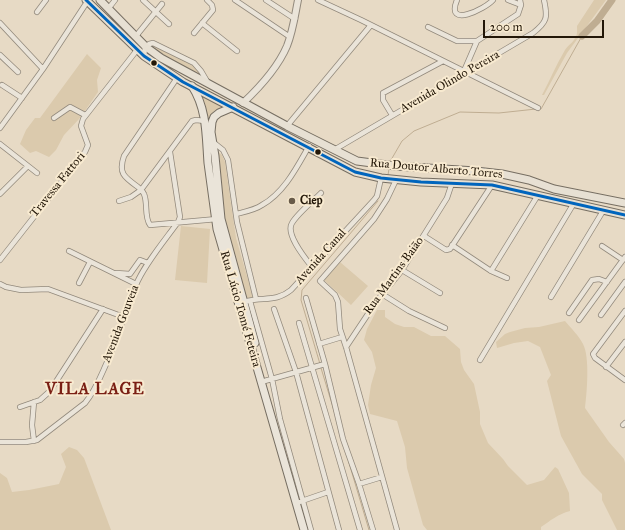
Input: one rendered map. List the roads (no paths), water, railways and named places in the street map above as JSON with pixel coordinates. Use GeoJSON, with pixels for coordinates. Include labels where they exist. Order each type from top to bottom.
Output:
{"type":"FeatureCollection","features":[{"type":"Feature","properties":{"kind":"main road","name":"Rua Doutor Alberto Torres"},"geometry":{"type":"LineString","coordinates":[[100,0],[146,47],[162,58],[243,103],[355,160],[365,163],[395,166],[502,174],[625,203]]}},
{"type":"Feature","properties":{"kind":"main road"},"geometry":{"type":"LineString","coordinates":[[87,1],[144,56],[177,78],[356,172],[396,180],[492,185],[625,215]]}},
{"type":"Feature","properties":{"kind":"main road","name":"Rua Lúcio Tomé Feteira"},"geometry":{"type":"LineString","coordinates":[[192,86],[200,100],[205,122],[211,188],[218,219],[244,302],[300,501],[310,530]]}},
{"type":"Feature","properties":{"kind":"main road","name":"Rua Lúcio Tomé Feteira"},"geometry":{"type":"LineString","coordinates":[[218,219],[215,156],[211,128],[214,117],[219,113],[233,107]]}},
{"type":"Feature","properties":{"kind":"main road"},"geometry":{"type":"LineString","coordinates":[[428,168],[433,173],[433,179],[428,182]]}},
{"type":"Feature","properties":{"kind":"main road"},"geometry":{"type":"LineString","coordinates":[[536,183],[539,186],[539,195]]}},
{"type":"Feature","properties":{"kind":"main road"},"geometry":{"type":"LineString","coordinates":[[539,195],[548,186]]}},
{"type":"Feature","properties":{"kind":"main road","name":"Rua Lúcio Tomé Feteira"},"geometry":{"type":"LineString","coordinates":[[300,501],[304,530]]}},
{"type":"Feature","properties":{"kind":"street"},"geometry":{"type":"LineString","coordinates":[[37,12],[46,0]]}},
{"type":"Feature","properties":{"kind":"street"},"geometry":{"type":"LineString","coordinates":[[108,9],[115,0]]}},
{"type":"Feature","properties":{"kind":"street"},"geometry":{"type":"LineString","coordinates":[[143,0],[169,24]]}},
{"type":"Feature","properties":{"kind":"street"},"geometry":{"type":"LineString","coordinates":[[235,0],[290,37]]}},
{"type":"Feature","properties":{"kind":"street"},"geometry":{"type":"LineString","coordinates":[[266,0],[295,19]]}},
{"type":"Feature","properties":{"kind":"street"},"geometry":{"type":"LineString","coordinates":[[243,103],[273,68],[284,52],[295,19],[298,0]]}},
{"type":"Feature","properties":{"kind":"street"},"geometry":{"type":"LineString","coordinates":[[318,0],[443,60],[538,108]]}},
{"type":"Feature","properties":{"kind":"street"},"geometry":{"type":"LineString","coordinates":[[456,0],[456,12],[464,16],[470,15],[486,7],[493,0]]}},
{"type":"Feature","properties":{"kind":"street"},"geometry":{"type":"LineString","coordinates":[[428,27],[457,41],[477,41],[520,12],[521,2],[508,0]]}},
{"type":"Feature","properties":{"kind":"street","name":"Avenida Olindo Pereira"},"geometry":{"type":"LineString","coordinates":[[334,150],[540,28],[546,17],[544,0]]}},
{"type":"Feature","properties":{"kind":"street"},"geometry":{"type":"LineString","coordinates":[[0,128],[43,69],[87,1]]}},
{"type":"Feature","properties":{"kind":"street"},"geometry":{"type":"LineString","coordinates":[[194,33],[213,10],[213,6],[210,1]]}},
{"type":"Feature","properties":{"kind":"street"},"geometry":{"type":"LineString","coordinates":[[136,36],[162,4]]}},
{"type":"Feature","properties":{"kind":"street"},"geometry":{"type":"LineString","coordinates":[[0,23],[43,69]]}},
{"type":"Feature","properties":{"kind":"street"},"geometry":{"type":"LineString","coordinates":[[202,23],[237,51]]}},
{"type":"Feature","properties":{"kind":"street"},"geometry":{"type":"LineString","coordinates":[[287,126],[371,25]]}},
{"type":"Feature","properties":{"kind":"street"},"geometry":{"type":"LineString","coordinates":[[466,72],[477,41]]}},
{"type":"Feature","properties":{"kind":"street"},"geometry":{"type":"LineString","coordinates":[[144,56],[144,50],[146,47],[153,43],[194,63],[201,71],[208,84]]}},
{"type":"Feature","properties":{"kind":"street"},"geometry":{"type":"LineString","coordinates":[[54,118],[70,107],[85,115],[137,50]]}},
{"type":"Feature","properties":{"kind":"street"},"geometry":{"type":"LineString","coordinates":[[0,54],[18,72]]}},
{"type":"Feature","properties":{"kind":"street"},"geometry":{"type":"LineString","coordinates":[[392,115],[383,100],[383,93],[443,60]]}},
{"type":"Feature","properties":{"kind":"street"},"geometry":{"type":"LineString","coordinates":[[177,78],[124,156],[121,166],[123,174],[144,194],[150,225],[218,219]]}},
{"type":"Feature","properties":{"kind":"street"},"geometry":{"type":"LineString","coordinates":[[2,85],[22,98]]}},
{"type":"Feature","properties":{"kind":"street","name":"Travessa Fattori"},"geometry":{"type":"LineString","coordinates":[[0,260],[88,148],[88,142],[81,126],[85,115]]}},
{"type":"Feature","properties":{"kind":"street"},"geometry":{"type":"LineString","coordinates":[[119,201],[131,197],[141,190],[192,121],[196,120],[205,122]]}},
{"type":"Feature","properties":{"kind":"street"},"geometry":{"type":"LineString","coordinates":[[212,141],[223,150],[228,160],[242,245],[256,299]]}},
{"type":"Feature","properties":{"kind":"street"},"geometry":{"type":"LineString","coordinates":[[0,144],[37,173]]}},
{"type":"Feature","properties":{"kind":"street"},"geometry":{"type":"LineString","coordinates":[[236,214],[262,205],[278,192],[300,163],[309,146]]}},
{"type":"Feature","properties":{"kind":"street"},"geometry":{"type":"LineString","coordinates":[[170,152],[180,217],[178,222]]}},
{"type":"Feature","properties":{"kind":"street"},"geometry":{"type":"LineString","coordinates":[[0,194],[28,166]]}},
{"type":"Feature","properties":{"kind":"street","name":"Avenida Canal"},"geometry":{"type":"LineString","coordinates":[[244,302],[256,299],[280,298],[291,290],[377,196],[381,178]]}},
{"type":"Feature","properties":{"kind":"street","name":"Avenida Canal"},"geometry":{"type":"LineString","coordinates":[[342,337],[338,302],[335,295],[321,282],[321,278],[374,219],[387,200],[396,180]]}},
{"type":"Feature","properties":{"kind":"street","name":"Rua Martins Baião"},"geometry":{"type":"LineString","coordinates":[[346,347],[366,315],[402,270],[424,236],[447,198],[452,183]]}},
{"type":"Feature","properties":{"kind":"street"},"geometry":{"type":"LineString","coordinates":[[424,236],[448,250],[492,185]]}},
{"type":"Feature","properties":{"kind":"street"},"geometry":{"type":"LineString","coordinates":[[312,267],[298,247],[291,232],[291,227],[294,220],[321,193]]}},
{"type":"Feature","properties":{"kind":"street"},"geometry":{"type":"LineString","coordinates":[[491,271],[539,195]]}},
{"type":"Feature","properties":{"kind":"street"},"geometry":{"type":"LineString","coordinates":[[377,196],[387,200]]}},
{"type":"Feature","properties":{"kind":"street"},"geometry":{"type":"LineString","coordinates":[[480,360],[574,203]]}},
{"type":"Feature","properties":{"kind":"street"},"geometry":{"type":"LineString","coordinates":[[551,296],[603,211]]}},
{"type":"Feature","properties":{"kind":"street","name":"Avenida Gouveia"},"geometry":{"type":"LineString","coordinates":[[0,442],[10,443],[34,441],[85,403],[91,396],[98,385],[136,284],[148,263],[178,222]]}},
{"type":"Feature","properties":{"kind":"street"},"geometry":{"type":"LineString","coordinates":[[452,245],[491,271],[507,278]]}},
{"type":"Feature","properties":{"kind":"street"},"geometry":{"type":"LineString","coordinates":[[579,320],[624,258],[602,246]]}},
{"type":"Feature","properties":{"kind":"street"},"geometry":{"type":"LineString","coordinates":[[69,251],[136,284]]}},
{"type":"Feature","properties":{"kind":"street"},"geometry":{"type":"LineString","coordinates":[[114,274],[130,274],[140,260],[148,263]]}},
{"type":"Feature","properties":{"kind":"street"},"geometry":{"type":"LineString","coordinates":[[78,283],[90,262]]}},
{"type":"Feature","properties":{"kind":"street"},"geometry":{"type":"LineString","coordinates":[[402,270],[440,293]]}},
{"type":"Feature","properties":{"kind":"street"},"geometry":{"type":"LineString","coordinates":[[568,313],[592,280],[599,279],[607,282]]}},
{"type":"Feature","properties":{"kind":"street"},"geometry":{"type":"LineString","coordinates":[[601,315],[625,282]]}},
{"type":"Feature","properties":{"kind":"street"},"geometry":{"type":"LineString","coordinates":[[0,284],[21,290],[48,289],[124,317]]}},
{"type":"Feature","properties":{"kind":"street"},"geometry":{"type":"LineString","coordinates":[[382,294],[408,311],[445,328]]}},
{"type":"Feature","properties":{"kind":"street"},"geometry":{"type":"LineString","coordinates":[[306,298],[319,344],[319,365],[360,530]]}},
{"type":"Feature","properties":{"kind":"street"},"geometry":{"type":"LineString","coordinates":[[274,309],[296,372],[339,530]]}},
{"type":"Feature","properties":{"kind":"street"},"geometry":{"type":"LineString","coordinates":[[20,406],[45,397],[55,385],[103,310]]}},
{"type":"Feature","properties":{"kind":"street"},"geometry":{"type":"LineString","coordinates":[[625,311],[593,354],[606,367],[625,380]]}},
{"type":"Feature","properties":{"kind":"street"},"geometry":{"type":"LineString","coordinates":[[299,323],[319,365],[343,439],[360,484],[373,530]]}},
{"type":"Feature","properties":{"kind":"street"},"geometry":{"type":"LineString","coordinates":[[319,344],[342,337],[397,530]]}},
{"type":"Feature","properties":{"kind":"street"},"geometry":{"type":"LineString","coordinates":[[606,367],[625,342]]}},
{"type":"Feature","properties":{"kind":"street"},"geometry":{"type":"LineString","coordinates":[[266,381],[319,365]]}},
{"type":"Feature","properties":{"kind":"street"},"geometry":{"type":"LineString","coordinates":[[34,402],[32,425],[34,441]]}},
{"type":"Feature","properties":{"kind":"street"},"geometry":{"type":"LineString","coordinates":[[360,484],[382,477]]}},
{"type":"Feature","properties":{"kind":"street"},"geometry":{"type":"LineString","coordinates":[[300,501],[328,492]]}},
{"type":"Feature","properties":{"kind":"waterway"},"geometry":{"type":"LineString","coordinates":[[582,36],[597,21],[612,0]]}},
{"type":"Feature","properties":{"kind":"waterway"},"geometry":{"type":"LineString","coordinates":[[540,109],[582,36]]}},
{"type":"Feature","properties":{"kind":"waterway"},"geometry":{"type":"LineString","coordinates":[[391,160],[402,141],[414,131],[460,112],[499,113],[536,109]]}},
{"type":"Feature","properties":{"kind":"waterway"},"geometry":{"type":"LineString","coordinates":[[388,175],[389,169]]}},
{"type":"Feature","properties":{"kind":"waterway"},"geometry":{"type":"LineString","coordinates":[[320,364],[301,300],[302,290],[378,201]]}},
{"type":"Feature","properties":{"kind":"waterway"},"geometry":{"type":"LineString","coordinates":[[321,368],[335,414]]}},
{"type":"Feature","properties":{"kind":"waterway"},"geometry":{"type":"LineString","coordinates":[[349,463],[369,530]]}},
{"type":"Feature","properties":{"kind":"place","name":"Ciep"},"geometry":{"type":"Point","coordinates":[292,201]}},
{"type":"Feature","properties":{"kind":"district","name":"VILA LAGE"},"geometry":{"type":"Point","coordinates":[95,390]}}]}
